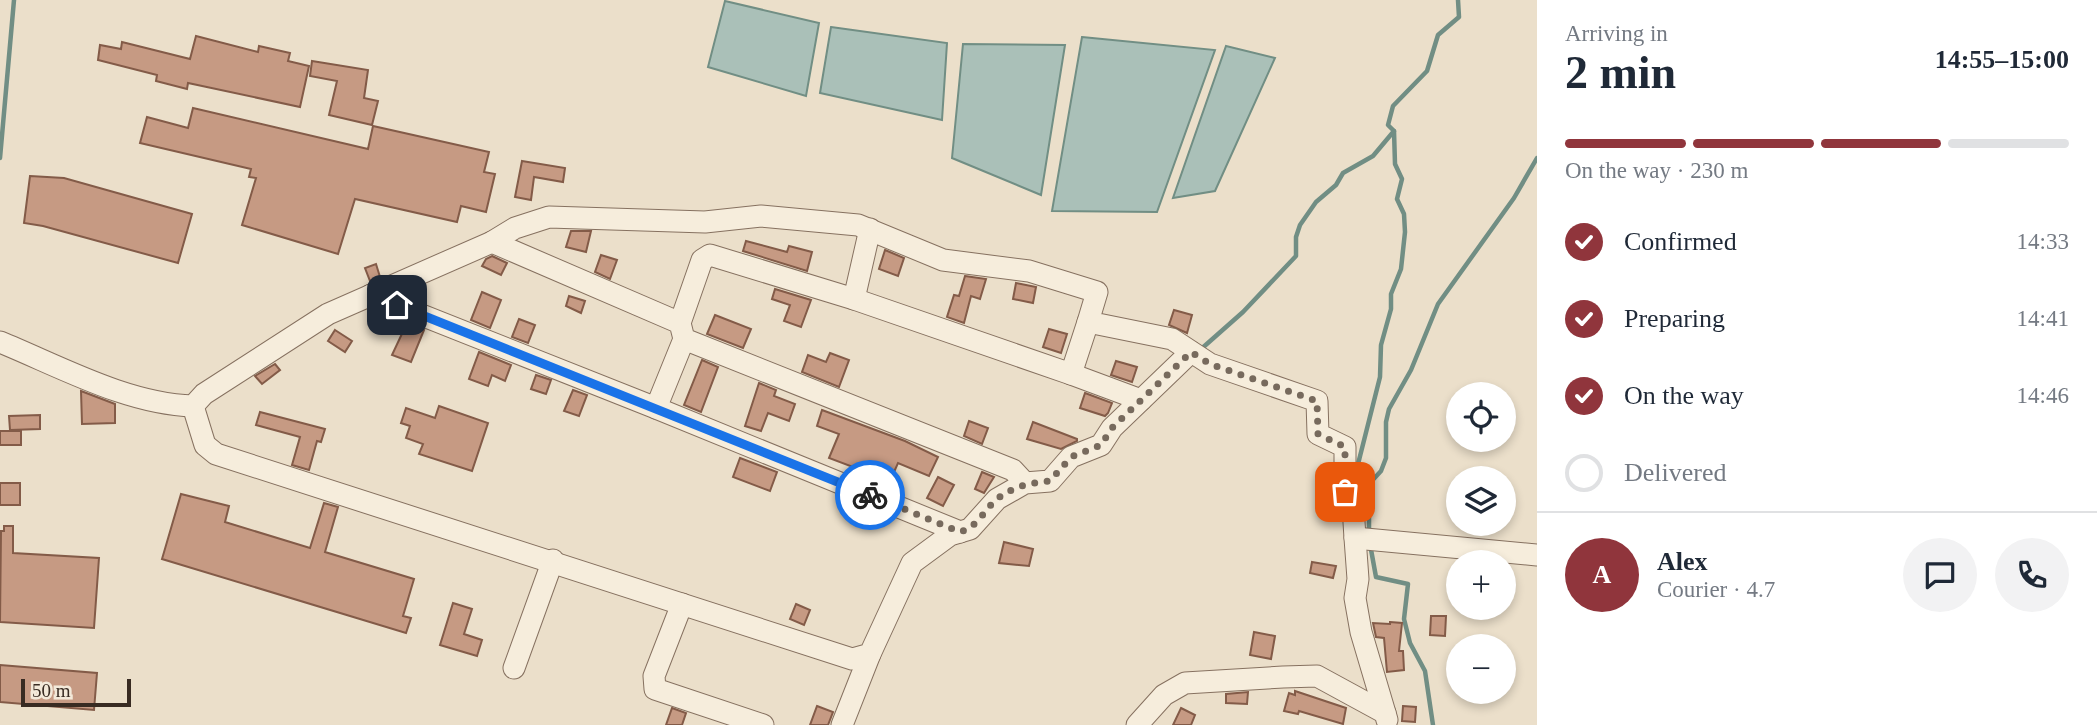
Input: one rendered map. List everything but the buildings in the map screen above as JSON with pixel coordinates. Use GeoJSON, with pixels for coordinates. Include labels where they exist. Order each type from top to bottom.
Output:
{"type":"FeatureCollection","features":[{"type":"Feature","properties":{"kind":"street"},"geometry":{"type":"LineString","coordinates":[[194,406],[204,394],[328,314],[492,242],[515,228],[549,217],[705,222],[761,216],[870,229],[943,260],[1029,271],[1097,292],[1071,374]]}},
{"type":"Feature","properties":{"kind":"street"},"geometry":{"type":"LineString","coordinates":[[854,299],[870,229]]}},
{"type":"Feature","properties":{"kind":"street"},"geometry":{"type":"LineString","coordinates":[[492,242],[682,331],[1013,470],[1025,483]]}},
{"type":"Feature","properties":{"kind":"street"},"geometry":{"type":"LineString","coordinates":[[656,408],[702,260],[710,255],[854,299],[1141,400]]}},
{"type":"Feature","properties":{"kind":"street"},"geometry":{"type":"LineString","coordinates":[[371,295],[960,532]]}},
{"type":"Feature","properties":{"kind":"street"},"geometry":{"type":"LineString","coordinates":[[1088,323],[1172,339],[1210,364],[1317,401],[1318,434],[1345,447],[1345,492],[1365,539],[1355,597],[1361,632],[1386,719]]}},
{"type":"Feature","properties":{"kind":"street"},"geometry":{"type":"LineString","coordinates":[[0,342],[135,396],[165,405],[194,406]]}},
{"type":"Feature","properties":{"kind":"street"},"geometry":{"type":"LineString","coordinates":[[842,725],[870,654],[912,564],[950,535],[970,529],[997,499],[1025,483],[1050,481],[1071,457],[1101,445],[1112,428],[1191,352]]}},
{"type":"Feature","properties":{"kind":"street"},"geometry":{"type":"LineString","coordinates":[[194,406],[205,445],[216,454],[552,560],[852,659],[870,654]]}},
{"type":"Feature","properties":{"kind":"street"},"geometry":{"type":"LineString","coordinates":[[1365,539],[1537,555]]}},
{"type":"Feature","properties":{"kind":"street"},"geometry":{"type":"LineString","coordinates":[[514,668],[552,560]]}},
{"type":"Feature","properties":{"kind":"street"},"geometry":{"type":"LineString","coordinates":[[682,604],[654,676],[656,689],[763,725]]}},
{"type":"Feature","properties":{"kind":"street"},"geometry":{"type":"LineString","coordinates":[[1137,725],[1164,695],[1185,683],[1317,676],[1386,719]]}},
{"type":"Feature","properties":{"kind":"water"},"geometry":{"type":"Polygon","coordinates":[[[725,1],[819,23],[806,96],[708,67],[725,1]]]}},
{"type":"Feature","properties":{"kind":"water"},"geometry":{"type":"Polygon","coordinates":[[[831,27],[947,43],[942,120],[820,93],[831,27]]]}},
{"type":"Feature","properties":{"kind":"water"},"geometry":{"type":"Polygon","coordinates":[[[1082,37],[1215,50],[1157,212],[1052,211],[1082,37]]]}},
{"type":"Feature","properties":{"kind":"water"},"geometry":{"type":"Polygon","coordinates":[[[963,44],[1065,45],[1041,195],[952,158],[963,44]]]}},
{"type":"Feature","properties":{"kind":"water"},"geometry":{"type":"Polygon","coordinates":[[[1226,46],[1275,58],[1215,191],[1173,198],[1226,46]]]}},
{"type":"Feature","properties":{"kind":"waterway"},"geometry":{"type":"LineString","coordinates":[[0,158],[14,0]]}},
{"type":"Feature","properties":{"kind":"waterway"},"geometry":{"type":"LineString","coordinates":[[1200,350],[1243,312],[1296,256],[1296,237],[1300,225],[1316,202],[1336,185],[1343,173],[1373,156],[1394,131],[1388,125],[1393,106],[1427,71],[1438,35],[1459,17],[1458,0]]}},
{"type":"Feature","properties":{"kind":"waterway"},"geometry":{"type":"LineString","coordinates":[[1355,476],[1380,377],[1381,345],[1391,309],[1391,294],[1401,269],[1405,232],[1404,214],[1397,199],[1402,179],[1395,164],[1394,131]]}},
{"type":"Feature","properties":{"kind":"waterway"},"geometry":{"type":"LineString","coordinates":[[1369,532],[1369,484],[1381,471],[1386,458],[1386,422],[1389,409],[1411,370],[1438,304],[1514,198],[1537,158]]}},
{"type":"Feature","properties":{"kind":"waterway"},"geometry":{"type":"LineString","coordinates":[[1370,544],[1376,577],[1408,584],[1404,619],[1410,643],[1425,671],[1433,725]]}},
{"type":"Feature","properties":{"kind":"way so far"},"geometry":{"type":"LineString","coordinates":[[870,495],[960,532],[970,529],[997,499],[1025,483],[1050,481],[1071,457],[1101,445],[1112,428],[1191,352],[1210,364],[1317,401],[1318,434],[1345,447],[1345,492]]}},
{"type":"Feature","properties":{"kind":"route"},"geometry":{"type":"LineString","coordinates":[[397,305],[870,495]]}}]}
